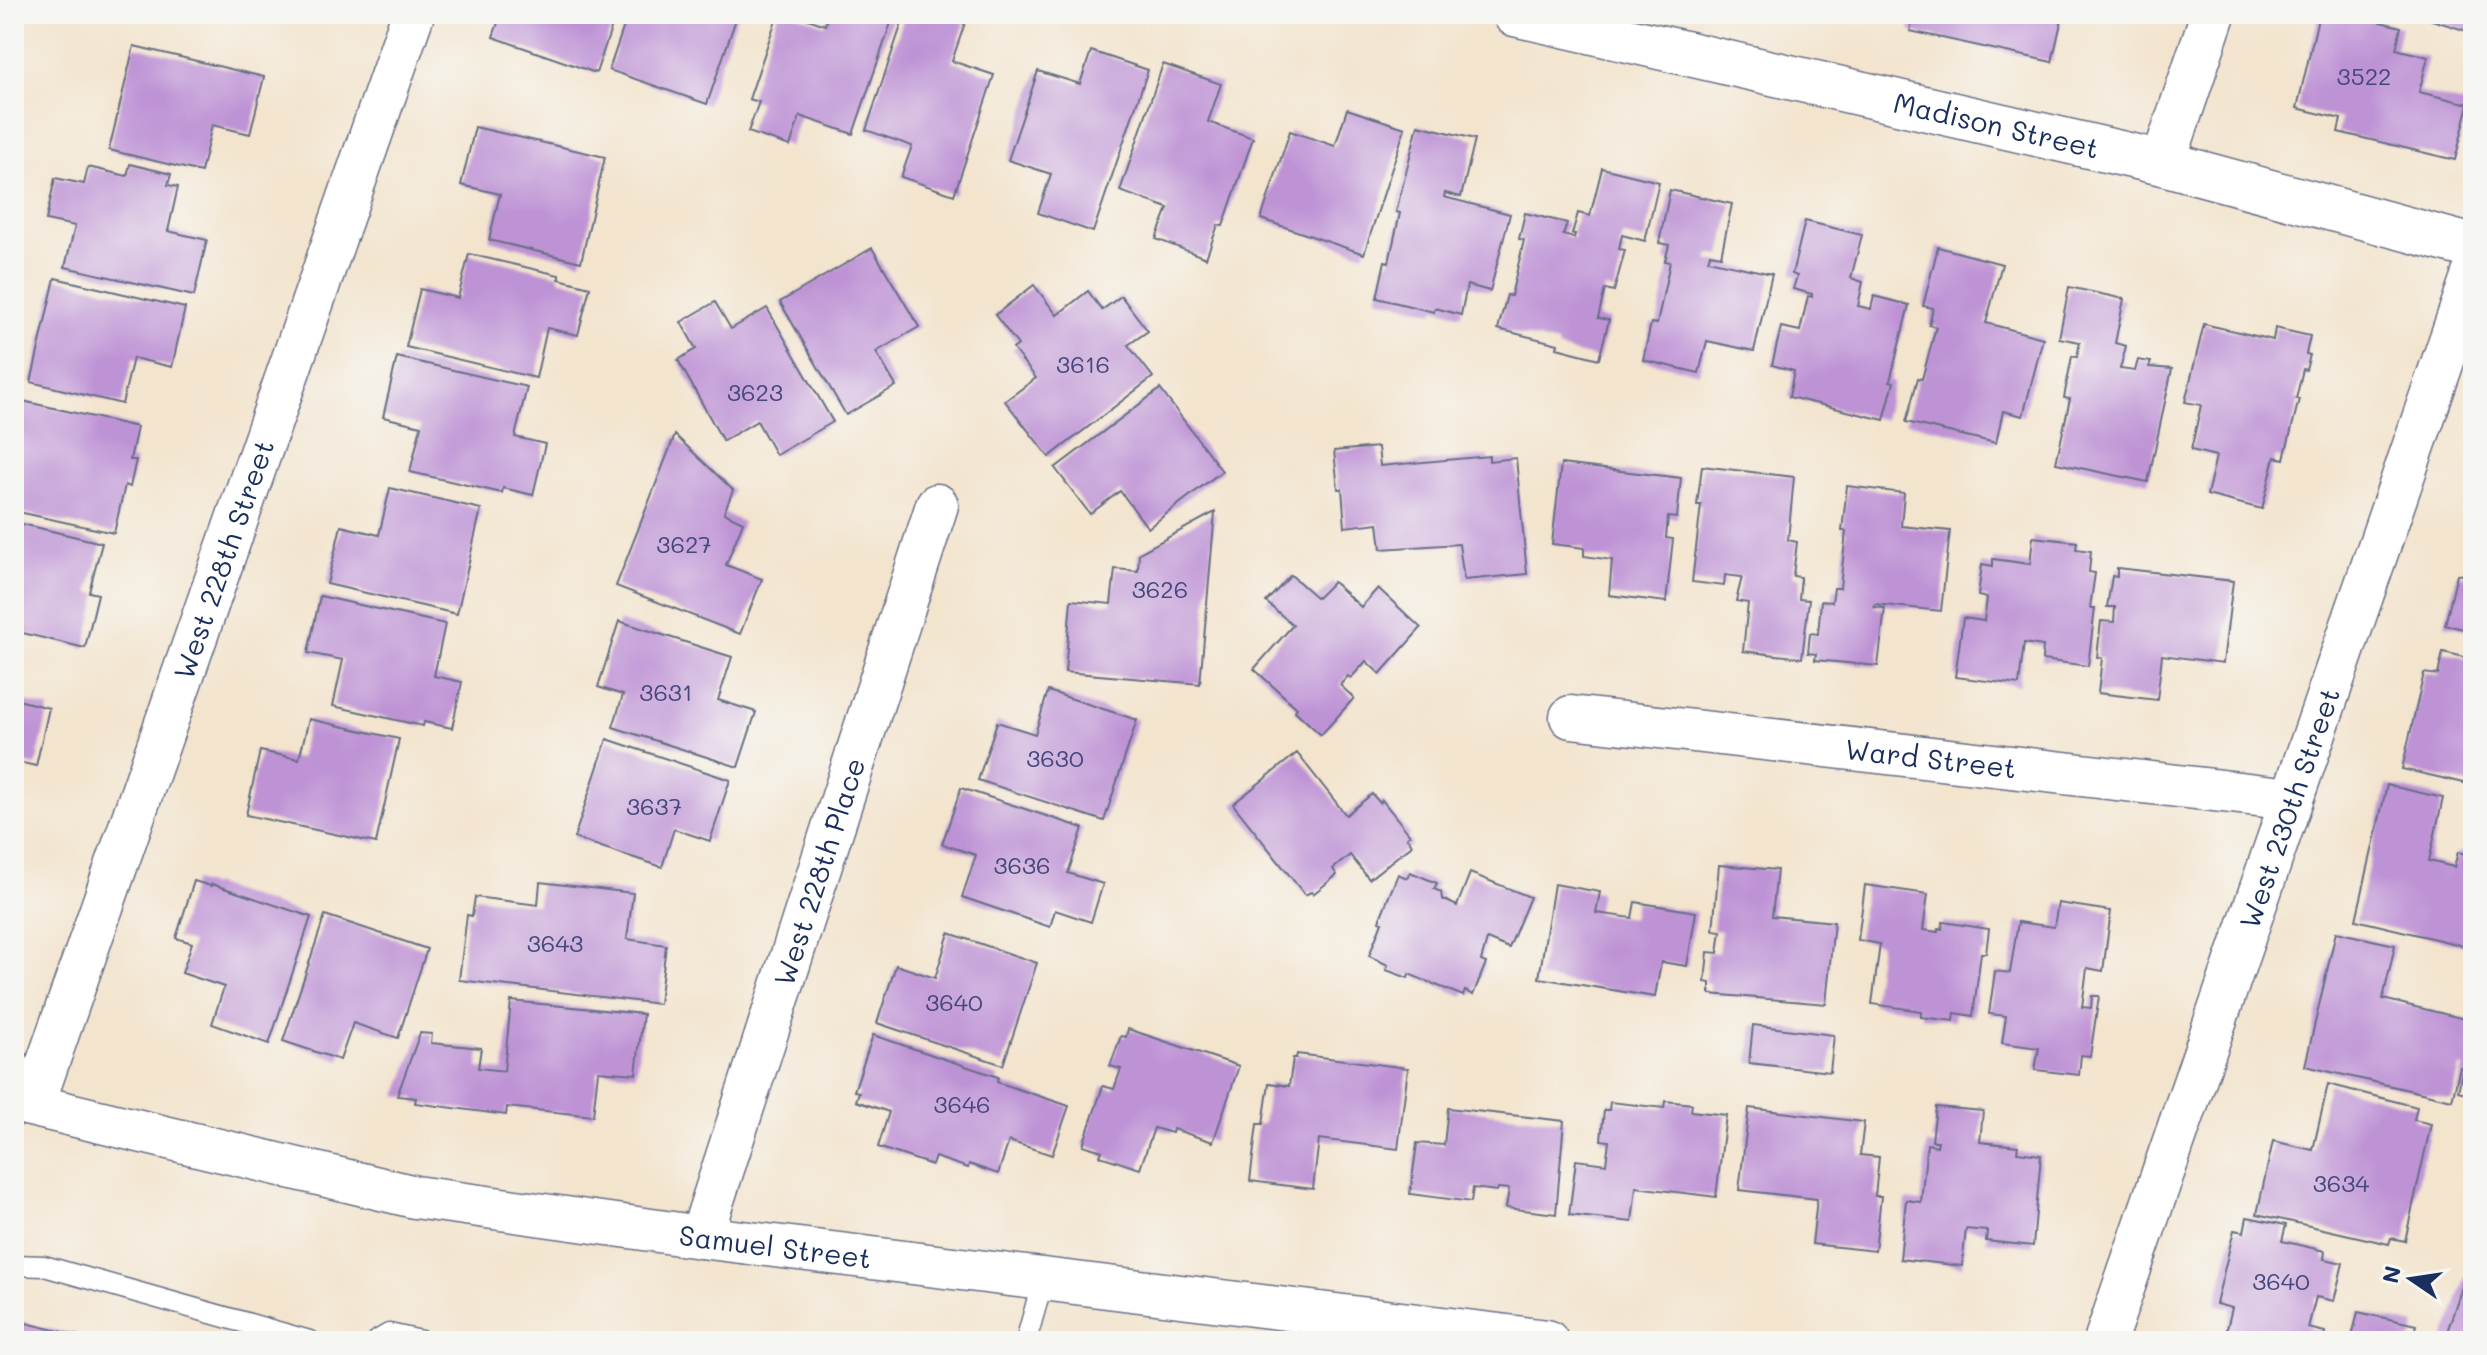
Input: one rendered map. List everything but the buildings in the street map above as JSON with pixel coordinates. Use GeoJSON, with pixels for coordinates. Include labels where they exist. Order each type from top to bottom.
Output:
{"type":"FeatureCollection","features":[{"type":"Feature","properties":{"kind":"street","name":"West 228th Street"},"geometry":{"type":"LineString","coordinates":[[24,1103],[413,14]]}},
{"type":"Feature","properties":{"kind":"street"},"geometry":{"type":"LineString","coordinates":[[2163,163],[2213,14]]}},
{"type":"Feature","properties":{"kind":"street","name":"Madison Street"},"geometry":{"type":"LineString","coordinates":[[1541,17],[2163,163],[2473,247]]}},
{"type":"Feature","properties":{"kind":"street","name":"West 230th Street"},"geometry":{"type":"LineString","coordinates":[[2105,1341],[2473,274]]}},
{"type":"Feature","properties":{"kind":"street","name":"West 228th Place"},"geometry":{"type":"LineString","coordinates":[[701,1237],[937,505]]}},
{"type":"Feature","properties":{"kind":"street","name":"Ward Street"},"geometry":{"type":"LineString","coordinates":[[1571,717],[2292,799]]}},
{"type":"Feature","properties":{"kind":"street","name":"Samuel Street"},"geometry":{"type":"LineString","coordinates":[[24,1103],[415,1197],[701,1237],[1547,1341]]}},
{"type":"Feature","properties":{"kind":"lane"},"geometry":{"type":"LineString","coordinates":[[14,1265],[44,1266],[310,1341]]}},
{"type":"Feature","properties":{"kind":"lane"},"geometry":{"type":"LineString","coordinates":[[1026,1341],[1043,1280]]}},
{"type":"Feature","properties":{"kind":"lane"},"geometry":{"type":"LineString","coordinates":[[377,1341],[389,1334],[421,1341]]}}]}
